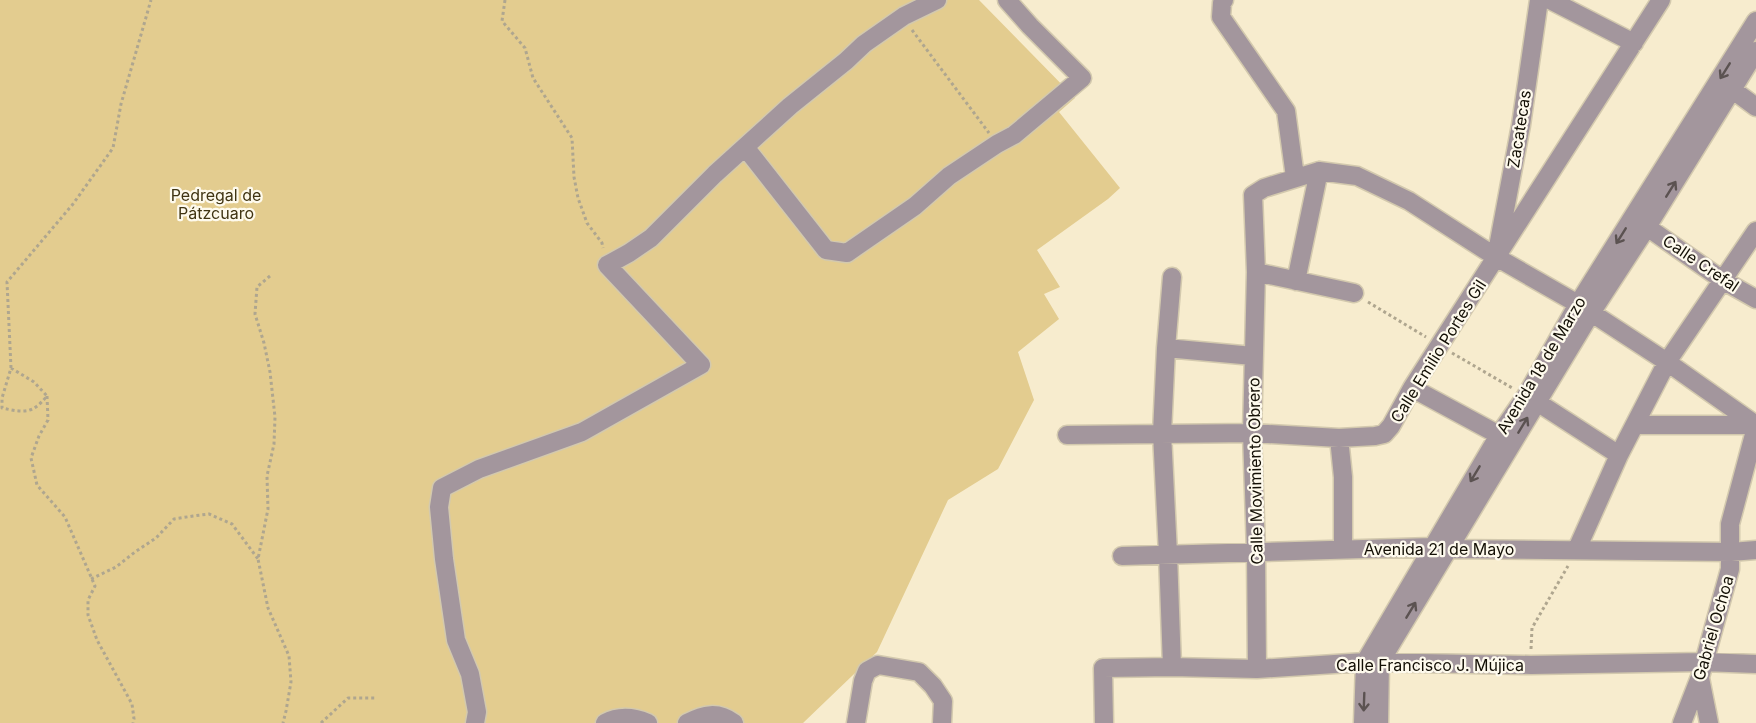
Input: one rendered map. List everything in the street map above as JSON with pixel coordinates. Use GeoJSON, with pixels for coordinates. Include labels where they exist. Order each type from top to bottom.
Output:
{"type":"FeatureCollection","features":[{"type":"Feature","properties":{"kind":"street"},"geometry":{"type":"LineString","coordinates":[[475,723],[477,712],[470,674],[456,640],[444,559],[439,507],[442,488],[479,469],[582,432],[701,365],[607,264],[651,238],[715,174],[790,106],[864,44],[904,16],[937,0]]}},
{"type":"Feature","properties":{"kind":"street"},"geometry":{"type":"LineString","coordinates":[[745,147],[826,250],[847,253],[915,206],[949,177],[1014,135],[1082,78],[1007,0]]}},
{"type":"Feature","properties":{"kind":"street","name":"Zacatecas"},"geometry":{"type":"LineString","coordinates":[[1496,257],[1521,125],[1539,0]]}},
{"type":"Feature","properties":{"kind":"street"},"geometry":{"type":"LineString","coordinates":[[1550,0],[1634,43]]}},
{"type":"Feature","properties":{"kind":"street","name":"Calle Emilio Portes Gil"},"geometry":{"type":"LineString","coordinates":[[1067,435],[1162,432],[1252,433],[1340,438],[1384,434],[1661,0]]}},
{"type":"Feature","properties":{"kind":"street"},"geometry":{"type":"LineString","coordinates":[[1222,8],[1286,111],[1295,177],[1318,171],[1357,176],[1409,201],[1496,257],[1584,308],[1667,362],[1756,426]]}},
{"type":"Feature","properties":{"kind":"street","name":"Avenida 18 de Marzo"},"geometry":{"type":"LineString","coordinates":[[1495,456],[1498,435],[1584,308],[1756,21]]}},
{"type":"Feature","properties":{"kind":"street","name":"Avenida 18 de Marzo"},"geometry":{"type":"LineString","coordinates":[[1363,723],[1373,662],[1495,456],[1537,402],[1584,308],[1647,227],[1756,51]]}},
{"type":"Feature","properties":{"kind":"street"},"geometry":{"type":"LineString","coordinates":[[1732,90],[1756,107]]}},
{"type":"Feature","properties":{"kind":"street"},"geometry":{"type":"LineString","coordinates":[[1296,281],[1318,171]]}},
{"type":"Feature","properties":{"kind":"street","name":"Calle Movimiento Obrero"},"geometry":{"type":"LineString","coordinates":[[1257,669],[1252,433],[1256,272],[1253,195],[1264,188],[1295,177]]}},
{"type":"Feature","properties":{"kind":"street","name":"Calle Crefal"},"geometry":{"type":"LineString","coordinates":[[1647,227],[1724,281],[1756,299]]}},
{"type":"Feature","properties":{"kind":"street"},"geometry":{"type":"LineString","coordinates":[[1577,549],[1619,455],[1667,362],[1756,231]]}},
{"type":"Feature","properties":{"kind":"street"},"geometry":{"type":"LineString","coordinates":[[1256,272],[1354,293]]}},
{"type":"Feature","properties":{"kind":"street"},"geometry":{"type":"LineString","coordinates":[[1172,277],[1162,432],[1172,667]]}},
{"type":"Feature","properties":{"kind":"street"},"geometry":{"type":"LineString","coordinates":[[1166,348],[1253,356]]}},
{"type":"Feature","properties":{"kind":"street"},"geometry":{"type":"LineString","coordinates":[[1412,388],[1498,435]]}},
{"type":"Feature","properties":{"kind":"street"},"geometry":{"type":"LineString","coordinates":[[1537,402],[1619,455]]}},
{"type":"Feature","properties":{"kind":"street"},"geometry":{"type":"LineString","coordinates":[[1635,425],[1756,426]]}},
{"type":"Feature","properties":{"kind":"street","name":"Gabriel Ochoa"},"geometry":{"type":"LineString","coordinates":[[1682,723],[1702,670],[1730,569],[1730,524],[1756,426]]}},
{"type":"Feature","properties":{"kind":"street"},"geometry":{"type":"LineString","coordinates":[[1340,438],[1343,549]]}},
{"type":"Feature","properties":{"kind":"street","name":"Avenida 21 de Mayo"},"geometry":{"type":"LineString","coordinates":[[1122,556],[1440,548],[1731,552],[1756,550]]}},
{"type":"Feature","properties":{"kind":"street","name":"Avenida 18 de Marzo"},"geometry":{"type":"LineString","coordinates":[[1373,662],[1379,723]]}},
{"type":"Feature","properties":{"kind":"street","name":"Calle Francisco J. Mújica"},"geometry":{"type":"LineString","coordinates":[[1104,723],[1103,668],[1257,669],[1373,662],[1702,670],[1756,664]]}},
{"type":"Feature","properties":{"kind":"street"},"geometry":{"type":"LineString","coordinates":[[856,723],[863,681],[867,671],[878,665],[919,672],[933,686],[943,701],[942,723]]}},
{"type":"Feature","properties":{"kind":"street"},"geometry":{"type":"LineString","coordinates":[[1702,670],[1709,723]]}},
{"type":"Feature","properties":{"kind":"street"},"geometry":{"type":"LineString","coordinates":[[687,723],[697,718],[717,714],[734,723]]}},
{"type":"Feature","properties":{"kind":"street"},"geometry":{"type":"LineString","coordinates":[[605,723],[612,719],[634,717],[648,723]]}},
{"type":"Feature","properties":{"kind":"path"},"geometry":{"type":"LineString","coordinates":[[47,396],[38,407],[21,412],[3,408],[2,398],[11,368],[7,282],[73,204],[113,148],[121,104],[151,0]]}},
{"type":"Feature","properties":{"kind":"path"},"geometry":{"type":"LineString","coordinates":[[505,0],[502,21],[525,48],[533,78],[572,138],[574,177],[579,198],[586,223],[602,243],[607,264]]}},
{"type":"Feature","properties":{"kind":"path"},"geometry":{"type":"LineString","coordinates":[[904,16],[916,37],[997,144]]}},
{"type":"Feature","properties":{"kind":"path"},"geometry":{"type":"LineString","coordinates":[[270,276],[257,287],[255,314],[270,372],[275,417],[274,444],[267,476],[268,509],[258,560],[268,608],[289,656],[291,682],[283,723]]}},
{"type":"Feature","properties":{"kind":"path"},"geometry":{"type":"LineString","coordinates":[[11,368],[34,382],[47,396],[48,420],[31,458],[37,485],[65,517],[80,548],[85,567],[94,586],[88,600],[88,615],[97,640],[132,704],[133,723]]}},
{"type":"Feature","properties":{"kind":"path"},"geometry":{"type":"LineString","coordinates":[[91,579],[116,567],[156,538],[174,519],[209,514],[232,524],[258,560]]}},
{"type":"Feature","properties":{"kind":"path"},"geometry":{"type":"LineString","coordinates":[[1531,665],[1532,628],[1577,549]]}},
{"type":"Feature","properties":{"kind":"path"},"geometry":{"type":"LineString","coordinates":[[321,723],[348,698],[376,698]]}},
{"type":"Feature","properties":{"kind":"green space","name":"Pedregal de Pátzcuaro"},"geometry":{"type":"Polygon","coordinates":[[[0,0],[979,0],[1075,98],[1059,112],[1120,188],[1037,250],[1060,287],[1044,294],[1059,319],[1018,352],[1034,400],[998,469],[948,500],[877,652],[803,723],[0,723],[0,0]]]}}]}
